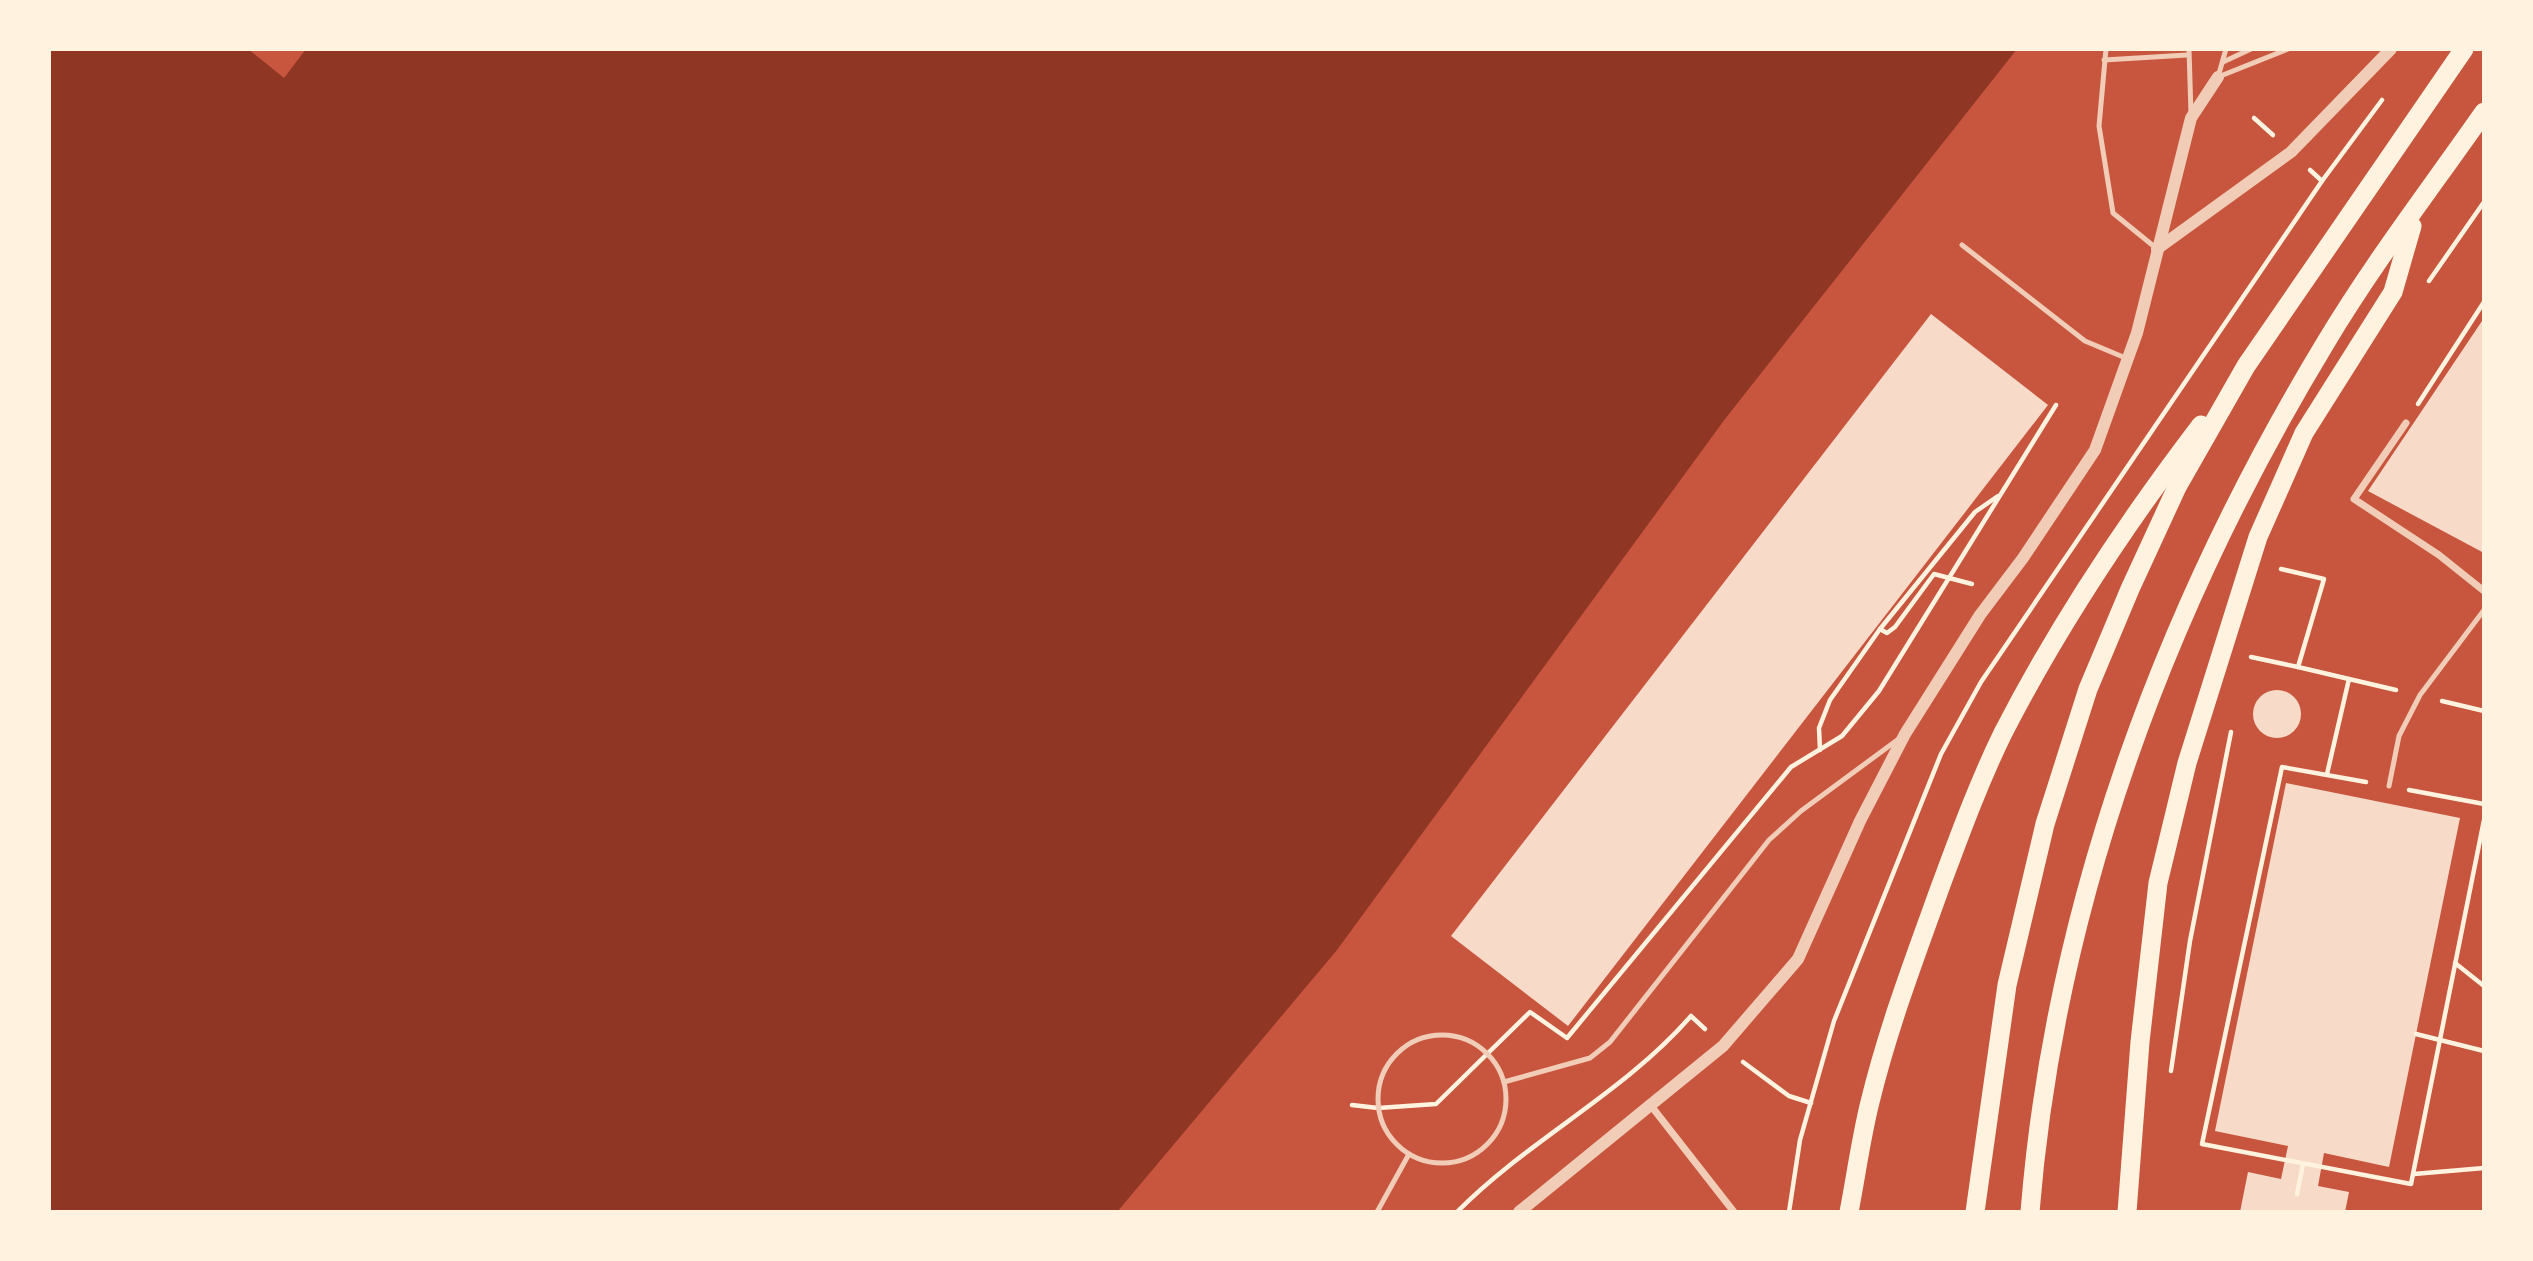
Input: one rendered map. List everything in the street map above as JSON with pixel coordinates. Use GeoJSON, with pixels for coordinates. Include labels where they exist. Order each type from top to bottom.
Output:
{"type":"FeatureCollection","features":[{"type":"Feature","properties":{"kind":"highway"},"geometry":{"type":"LineString","coordinates":[[1849,1212],[1870,1102],[1902,993],[1963,826],[2002,735],[2050,645],[2139,508],[2246,366],[2464,49]]}},
{"type":"Feature","properties":{"kind":"highway"},"geometry":{"type":"LineString","coordinates":[[2029,1212],[2059,999],[2099,842],[2147,703],[2226,521],[2327,341],[2484,112]]}},
{"type":"Feature","properties":{"kind":"highway"},"geometry":{"type":"LineString","coordinates":[[2127,1212],[2140,1042],[2158,883],[2187,763],[2258,537],[2304,433],[2393,292],[2417,208]]}},
{"type":"Feature","properties":{"kind":"highway"},"geometry":{"type":"LineString","coordinates":[[1975,1212],[2007,985],[2049,812],[2088,689],[2177,487],[2246,366]]}},
{"type":"Feature","properties":{"kind":"street"},"geometry":{"type":"LineString","coordinates":[[2157,249],[2291,152],[2391,49]]}},
{"type":"Feature","properties":{"kind":"street"},"geometry":{"type":"LineString","coordinates":[[1519,1212],[1652,1107],[1723,1046],[1798,959],[1860,821],[1905,734],[1980,615],[2023,558],[2095,450],[2128,359],[2191,118],[2218,77]]}},
{"type":"Feature","properties":{"kind":"street"},"geometry":{"type":"LineString","coordinates":[[2406,423],[2354,499],[2439,555],[2484,591]]}},
{"type":"Feature","properties":{"kind":"street"},"geometry":{"type":"LineString","coordinates":[[1652,1107],[1734,1212]]}},
{"type":"Feature","properties":{"kind":"lane"},"geometry":{"type":"LineString","coordinates":[[2106,49],[2099,126],[2113,213],[2157,249]]}},
{"type":"Feature","properties":{"kind":"lane"},"geometry":{"type":"LineString","coordinates":[[2218,77],[2225,49]]}},
{"type":"Feature","properties":{"kind":"lane"},"geometry":{"type":"LineString","coordinates":[[2223,62],[2251,49]]}},
{"type":"Feature","properties":{"kind":"lane"},"geometry":{"type":"LineString","coordinates":[[2218,77],[2288,49]]}},
{"type":"Feature","properties":{"kind":"lane"},"geometry":{"type":"LineString","coordinates":[[2104,60],[2188,52],[2191,118]]}},
{"type":"Feature","properties":{"kind":"lane"},"geometry":{"type":"LineString","coordinates":[[1962,245],[2085,341],[2128,359]]}},
{"type":"Feature","properties":{"kind":"lane"},"geometry":{"type":"LineString","coordinates":[[2389,786],[2399,736],[2420,695],[2484,610]]}},
{"type":"Feature","properties":{"kind":"lane"},"geometry":{"type":"LineString","coordinates":[[1504,1082],[1590,1058],[1610,1042],[1769,840],[1801,811],[1905,734]]}},
{"type":"Feature","properties":{"kind":"lane"},"geometry":{"type":"LineString","coordinates":[[1457,1036],[1474,1042],[1488,1053],[1504,1082],[1506,1104],[1501,1125],[1489,1143],[1471,1156],[1451,1163],[1429,1162],[1409,1154],[1394,1142],[1384,1126],[1378,1108],[1383,1073],[1406,1045],[1422,1037],[1457,1036]]}},
{"type":"Feature","properties":{"kind":"lane"},"geometry":{"type":"LineString","coordinates":[[1377,1212],[1409,1154]]}},
{"type":"Feature","properties":{"kind":"path"},"geometry":{"type":"LineString","coordinates":[[2322,181],[2387,93]]}},
{"type":"Feature","properties":{"kind":"path"},"geometry":{"type":"LineString","coordinates":[[2425,287],[2484,201]]}},
{"type":"Feature","properties":{"kind":"path"},"geometry":{"type":"LineString","coordinates":[[2406,423],[2484,302]]}},
{"type":"Feature","properties":{"kind":"path"},"geometry":{"type":"LineString","coordinates":[[1352,1105],[1378,1108],[1436,1104],[1530,1012],[1567,1038],[1791,767],[1842,736],[1878,691],[2056,405]]}},
{"type":"Feature","properties":{"kind":"path"},"geometry":{"type":"LineString","coordinates":[[1820,750],[1819,728],[1830,700],[1880,629],[1975,512],[2001,494]]}},
{"type":"Feature","properties":{"kind":"path"},"geometry":{"type":"LineString","coordinates":[[2276,582],[2285,557]]}},
{"type":"Feature","properties":{"kind":"path"},"geometry":{"type":"LineString","coordinates":[[2281,569],[2325,579],[2298,667]]}},
{"type":"Feature","properties":{"kind":"path"},"geometry":{"type":"LineString","coordinates":[[1880,629],[1887,633],[1895,627],[1934,574]]}},
{"type":"Feature","properties":{"kind":"path"},"geometry":{"type":"LineString","coordinates":[[2247,669],[2256,644]]}},
{"type":"Feature","properties":{"kind":"path"},"geometry":{"type":"LineString","coordinates":[[2278,664],[2484,711]]}},
{"type":"Feature","properties":{"kind":"path"},"geometry":{"type":"LineString","coordinates":[[2327,774],[2349,679]]}},
{"type":"Feature","properties":{"kind":"path"},"geometry":{"type":"LineString","coordinates":[[2169,1080],[2190,941],[2234,721]]}},
{"type":"Feature","properties":{"kind":"path"},"geometry":{"type":"LineString","coordinates":[[2484,804],[2282,766],[2202,1144],[2411,1184],[2484,820]]}},
{"type":"Feature","properties":{"kind":"path"},"geometry":{"type":"LineString","coordinates":[[2455,963],[2484,986]]}},
{"type":"Feature","properties":{"kind":"path"},"geometry":{"type":"LineString","coordinates":[[2416,1034],[2484,1051]]}},
{"type":"Feature","properties":{"kind":"path"},"geometry":{"type":"LineString","coordinates":[[2297,1194],[2304,1164]]}},
{"type":"Feature","properties":{"kind":"path"},"geometry":{"type":"LineString","coordinates":[[2414,1174],[2484,1168]]}},
{"type":"Feature","properties":{"kind":"shaded area"},"geometry":{"type":"Polygon","coordinates":[[[49,49],[2017,49],[1725,419],[1337,950],[1117,1212],[49,1212],[49,49]]]}},
{"type":"Feature","properties":{"kind":"pier"},"geometry":{"type":"Polygon","coordinates":[[[248,49],[306,49],[284,78],[248,49]]]}},
{"type":"Feature","properties":{"kind":"building"},"geometry":{"type":"Polygon","coordinates":[[[1931,314],[2048,405],[1568,1026],[1451,936],[1931,314]]]}},
{"type":"Feature","properties":{"kind":"building"},"geometry":{"type":"Polygon","coordinates":[[[2484,318],[2484,553],[2368,491],[2484,318]]]}},
{"type":"Feature","properties":{"kind":"building"},"geometry":{"type":"Polygon","coordinates":[[[2277,690],[2294,697],[2301,714],[2294,731],[2277,738],[2260,731],[2253,714],[2260,697],[2277,690]]]}},
{"type":"Feature","properties":{"kind":"building"},"geometry":{"type":"Polygon","coordinates":[[[2286,783],[2460,818],[2389,1167],[2324,1153],[2318,1186],[2349,1192],[2345,1212],[2240,1212],[2248,1172],[2281,1179],[2288,1146],[2215,1131],[2286,783]]]}}]}
